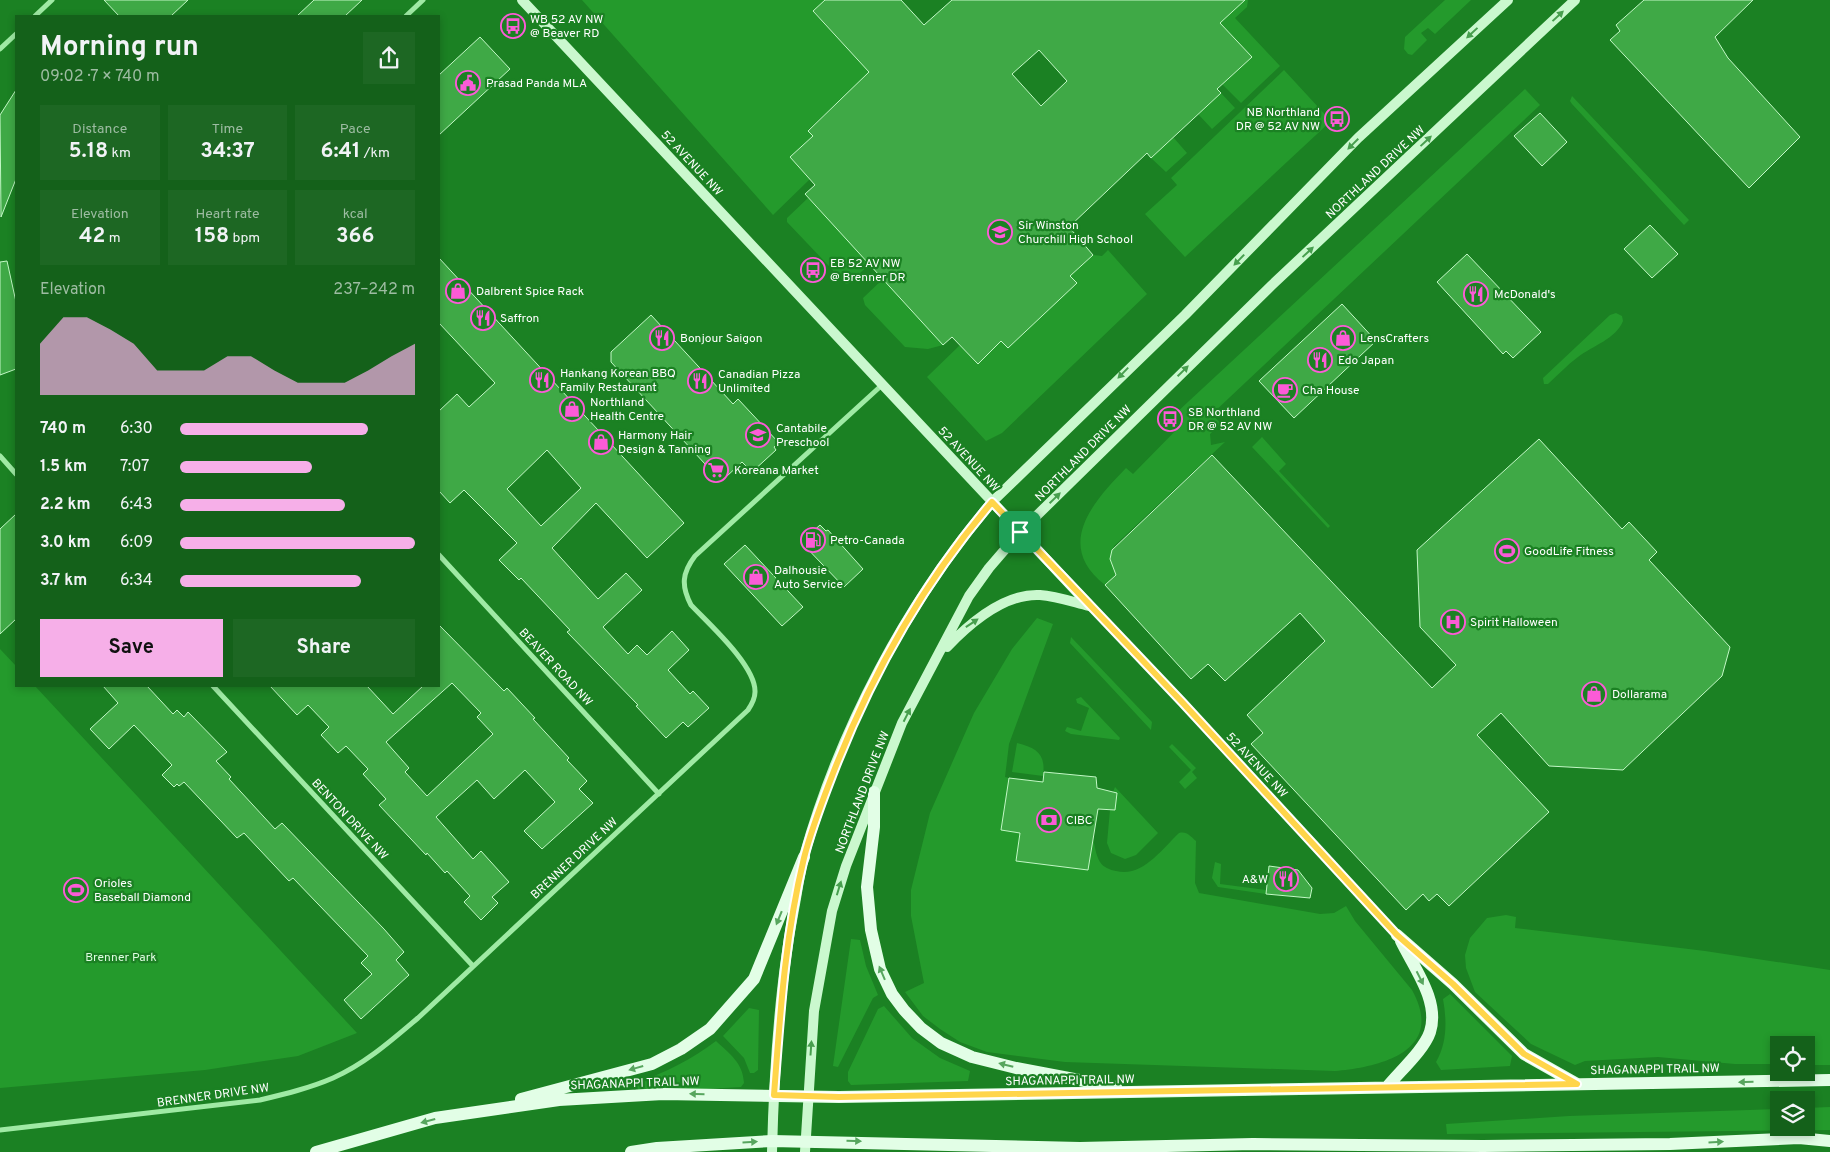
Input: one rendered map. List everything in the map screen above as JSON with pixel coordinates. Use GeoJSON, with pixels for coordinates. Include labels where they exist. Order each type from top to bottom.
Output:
{"type":"FeatureCollection","features":[{"type":"Feature","properties":{"kind":"main road"},"geometry":{"type":"LineString","coordinates":[[874,792],[874,828],[867,887],[872,930],[880,970],[892,994],[904,1010],[921,1028],[941,1043],[972,1057],[1016,1068],[1140,1092]]}},
{"type":"Feature","properties":{"kind":"main road"},"geometry":{"type":"LineString","coordinates":[[476,1112],[652,1064],[681,1049],[710,1029],[754,979],[804,857]]}},
{"type":"Feature","properties":{"kind":"main road"},"geometry":{"type":"LineString","coordinates":[[1397,935],[1453,984],[1524,1054],[1577,1084]]}},
{"type":"Feature","properties":{"kind":"main road"},"geometry":{"type":"LineString","coordinates":[[1386,1087],[1421,1048],[1430,1031],[1432,1003],[1397,935]]}},
{"type":"Feature","properties":{"kind":"main road","name":"SHAGANAPPI TRAIL NW"},"geometry":{"type":"LineString","coordinates":[[316,1152],[435,1118],[559,1100],[662,1094],[807,1096],[1830,1080]]}},
{"type":"Feature","properties":{"kind":"main road"},"geometry":{"type":"LineString","coordinates":[[631,1152],[657,1148],[772,1146],[1080,1148],[1253,1144],[1668,1148],[1798,1138],[1830,1141]]}},
{"type":"Feature","properties":{"kind":"main road"},"geometry":{"type":"LineString","coordinates":[[1483,1146],[1497,1152]]}},
{"type":"Feature","properties":{"kind":"main road"},"geometry":{"type":"LineString","coordinates":[[1066,1152],[1080,1148]]}},
{"type":"Feature","properties":{"kind":"street"},"geometry":{"type":"LineString","coordinates":[[36,15],[52,0]]}},
{"type":"Feature","properties":{"kind":"street"},"geometry":{"type":"LineString","coordinates":[[407,15],[423,0]]}},
{"type":"Feature","properties":{"kind":"street","name":"52 AVENUE NW"},"geometry":{"type":"LineString","coordinates":[[522,0],[1020,532],[1182,702],[1397,935]]}},
{"type":"Feature","properties":{"kind":"street"},"geometry":{"type":"LineString","coordinates":[[772,1146],[781,1002],[788,937],[804,857],[845,742],[876,675],[921,597],[970,528],[992,502],[1185,315],[1358,138],[1508,0]]}},
{"type":"Feature","properties":{"kind":"street","name":"NORTHLAND DRIVE NW"},"geometry":{"type":"LineString","coordinates":[[805,1147],[814,1010],[832,911],[846,866],[902,723],[969,596],[989,568],[1020,532],[1272,285],[1576,0]]}},
{"type":"Feature","properties":{"kind":"street"},"geometry":{"type":"LineString","coordinates":[[0,49],[15,35]]}},
{"type":"Feature","properties":{"kind":"street","name":"BRENNER DRIVE NW"},"geometry":{"type":"LineString","coordinates":[[0,1130],[260,1100],[316,1085],[351,1069],[385,1046],[418,1018],[748,710],[754,701],[754,682],[745,664],[691,605],[685,593],[683,578],[686,568],[695,556],[882,385]]}},
{"type":"Feature","properties":{"kind":"street"},"geometry":{"type":"LineString","coordinates":[[0,456],[15,473]]}},
{"type":"Feature","properties":{"kind":"street","name":"BEAVER ROAD NW"},"geometry":{"type":"LineString","coordinates":[[440,556],[659,794]]}},
{"type":"Feature","properties":{"kind":"street"},"geometry":{"type":"LineString","coordinates":[[937,656],[966,626],[1013,599],[1039,595],[1090,606]]}},
{"type":"Feature","properties":{"kind":"street","name":"BENTON DRIVE NW"},"geometry":{"type":"LineString","coordinates":[[214,687],[473,966]]}},
{"type":"Feature","properties":{"kind":"green space"},"geometry":{"type":"Polygon","coordinates":[[[582,0],[825,0],[813,12],[862,64],[878,64],[808,130],[813,136],[790,157],[810,179],[773,215],[582,0]]]}},
{"type":"Feature","properties":{"kind":"green space"},"geometry":{"type":"Polygon","coordinates":[[[1245,0],[1248,0],[1247,7],[1235,18],[1280,66],[1241,103],[1222,84],[1252,57],[1220,23],[1245,0]]]}},
{"type":"Feature","properties":{"kind":"green space"},"geometry":{"type":"Polygon","coordinates":[[[1445,0],[1471,0],[1435,34],[1428,28],[1421,33],[1427,40],[1412,55],[1408,54],[1404,49],[1405,37],[1445,0]]]}},
{"type":"Feature","properties":{"kind":"green space"},"geometry":{"type":"Polygon","coordinates":[[[1284,70],[1331,121],[1185,257],[1145,214],[1177,185],[1171,178],[1284,70]]]}},
{"type":"Feature","properties":{"kind":"green space"},"geometry":{"type":"Polygon","coordinates":[[[1525,89],[1540,105],[1212,414],[1221,424],[1210,434],[1211,445],[1225,442],[1114,546],[1110,559],[1116,574],[1105,585],[1090,570],[1082,555],[1081,539],[1084,524],[1091,509],[1102,495],[1126,468],[1133,474],[1183,423],[1175,414],[1525,89]]]}},
{"type":"Feature","properties":{"kind":"green space"},"geometry":{"type":"Polygon","coordinates":[[[1221,93],[1235,108],[1212,129],[1198,114],[1221,93]]]}},
{"type":"Feature","properties":{"kind":"green space"},"geometry":{"type":"Polygon","coordinates":[[[1572,96],[1689,220],[1684,225],[1572,104],[1570,101],[1572,96]]]}},
{"type":"Feature","properties":{"kind":"green space"},"geometry":{"type":"Polygon","coordinates":[[[1173,137],[1187,153],[1166,172],[1151,158],[1173,137]]]}},
{"type":"Feature","properties":{"kind":"green space"},"geometry":{"type":"Polygon","coordinates":[[[808,198],[870,264],[849,283],[846,284],[787,222],[787,218],[808,198]]]}},
{"type":"Feature","properties":{"kind":"green space"},"geometry":{"type":"Polygon","coordinates":[[[1108,250],[1147,294],[1002,433],[986,441],[927,377],[960,345],[978,364],[1001,341],[1008,347],[1076,283],[1070,276],[1093,255],[1102,256],[1108,250]]]}},
{"type":"Feature","properties":{"kind":"green space"},"geometry":{"type":"Polygon","coordinates":[[[883,279],[943,345],[928,349],[905,347],[865,305],[863,298],[883,279]]]}},
{"type":"Feature","properties":{"kind":"green space"},"geometry":{"type":"Polygon","coordinates":[[[1616,313],[1622,316],[1623,321],[1615,333],[1574,360],[1548,384],[1544,384],[1543,378],[1610,315],[1616,313]]]}},
{"type":"Feature","properties":{"kind":"green space"},"geometry":{"type":"Polygon","coordinates":[[[1262,437],[1286,464],[1279,471],[1330,526],[1328,528],[1252,447],[1262,437]]]}},
{"type":"Feature","properties":{"kind":"green space"},"geometry":{"type":"Polygon","coordinates":[[[1037,618],[1053,624],[1009,744],[1005,777],[1009,778],[1001,830],[1020,833],[1016,861],[1088,870],[1093,839],[1101,864],[1111,870],[1125,872],[1134,870],[1151,861],[1179,833],[1184,833],[1196,841],[1195,883],[1199,893],[1320,914],[1334,913],[1346,906],[1355,921],[1412,990],[1420,1011],[1421,1028],[1415,1041],[1404,1052],[1389,1060],[1371,1065],[1335,1071],[1065,1062],[987,1052],[960,1042],[923,1016],[905,992],[924,983],[911,916],[911,890],[930,813],[974,713],[1012,649],[1037,618]]]}},
{"type":"Feature","properties":{"kind":"green space"},"geometry":{"type":"Polygon","coordinates":[[[1071,637],[1152,722],[1151,730],[1070,643],[1071,637]]]}},
{"type":"Feature","properties":{"kind":"green space","name":"Brenner Park"},"geometry":{"type":"Polygon","coordinates":[[[0,649],[15,665],[15,687],[36,687],[357,1033],[298,1056],[205,1070],[0,1088],[0,649]]]}},
{"type":"Feature","properties":{"kind":"green space"},"geometry":{"type":"Polygon","coordinates":[[[1081,697],[1120,738],[1119,740],[1071,734],[1065,731],[1067,727],[1081,731],[1089,708],[1077,703],[1076,699],[1081,697]]]}},
{"type":"Feature","properties":{"kind":"green space"},"geometry":{"type":"Polygon","coordinates":[[[1017,743],[1030,747],[1039,753],[1043,762],[1043,776],[1012,772],[1017,743]]]}},
{"type":"Feature","properties":{"kind":"green space"},"geometry":{"type":"Polygon","coordinates":[[[1172,744],[1196,768],[1192,772],[1197,778],[1185,789],[1179,782],[1191,770],[1169,747],[1172,744]]]}},
{"type":"Feature","properties":{"kind":"green space"},"geometry":{"type":"Polygon","coordinates":[[[1115,787],[1158,833],[1136,855],[1125,859],[1111,853],[1107,843],[1110,810],[1115,810],[1117,794],[1113,792],[1115,787]]]}},
{"type":"Feature","properties":{"kind":"green space"},"geometry":{"type":"Polygon","coordinates":[[[1215,862],[1221,864],[1220,884],[1266,890],[1266,894],[1218,887],[1212,878],[1215,862]]]}},
{"type":"Feature","properties":{"kind":"green space"},"geometry":{"type":"Polygon","coordinates":[[[1506,915],[1516,917],[1515,928],[1705,951],[1830,970],[1830,1065],[1815,1065],[1815,1036],[1770,1036],[1770,1064],[1735,1064],[1658,1057],[1585,1061],[1575,1065],[1531,1044],[1475,992],[1466,968],[1465,955],[1470,938],[1487,918],[1506,915]]]}},
{"type":"Feature","properties":{"kind":"green space"},"geometry":{"type":"Polygon","coordinates":[[[851,939],[860,940],[866,966],[878,995],[873,998],[838,1067],[833,1066],[851,939]]]}},
{"type":"Feature","properties":{"kind":"green space"},"geometry":{"type":"Polygon","coordinates":[[[1450,994],[1512,1056],[1510,1066],[1441,1070],[1436,1062],[1440,1055],[1445,1032],[1443,999],[1450,994]]]}},
{"type":"Feature","properties":{"kind":"green space"},"geometry":{"type":"Polygon","coordinates":[[[884,1006],[912,1038],[940,1058],[970,1071],[968,1081],[851,1085],[848,1081],[848,1072],[878,1009],[884,1006]]]}},
{"type":"Feature","properties":{"kind":"green space"},"geometry":{"type":"Polygon","coordinates":[[[749,1008],[759,1010],[758,1070],[754,1073],[750,1073],[744,1058],[723,1036],[749,1008]]]}},
{"type":"Feature","properties":{"kind":"green space"},"geometry":{"type":"Polygon","coordinates":[[[716,1041],[738,1064],[744,1083],[741,1087],[639,1093],[636,1083],[678,1065],[716,1041]]]}},
{"type":"Feature","properties":{"kind":"green space"},"geometry":{"type":"Polygon","coordinates":[[[1830,1107],[1830,1130],[1815,1130],[1815,1108],[1830,1107]]]}},
{"type":"Feature","properties":{"kind":"green space"},"geometry":{"type":"Polygon","coordinates":[[[1770,1109],[1770,1131],[1447,1134],[1446,1124],[1569,1116],[1770,1109]]]}},
{"type":"Feature","properties":{"kind":"building"},"geometry":{"type":"Polygon","coordinates":[[[104,0],[188,0],[172,15],[118,15],[104,0]]]}},
{"type":"Feature","properties":{"kind":"building"},"geometry":{"type":"Polygon","coordinates":[[[314,0],[362,0],[346,15],[298,15],[314,0]]]}},
{"type":"Feature","properties":{"kind":"building"},"geometry":{"type":"Polygon","coordinates":[[[825,0],[901,0],[924,25],[952,0],[1245,0],[1220,23],[1252,57],[1217,89],[1221,93],[1151,158],[1147,153],[1069,227],[1093,255],[1070,276],[1077,283],[1008,348],[1001,341],[978,364],[952,337],[943,345],[805,194],[815,185],[790,157],[813,136],[808,131],[869,72],[813,11],[825,0]],[[1039,50],[1012,74],[1041,106],[1067,81],[1039,50]]]}},
{"type":"Feature","properties":{"kind":"building"},"geometry":{"type":"Polygon","coordinates":[[[1644,0],[1753,0],[1715,37],[1728,58],[1800,137],[1749,188],[1610,40],[1620,31],[1616,25],[1644,0]]]}},
{"type":"Feature","properties":{"kind":"building"},"geometry":{"type":"Polygon","coordinates":[[[480,37],[510,69],[440,134],[440,74],[480,37]]]}},
{"type":"Feature","properties":{"kind":"building"},"geometry":{"type":"Polygon","coordinates":[[[15,92],[15,182],[1,217],[0,115],[15,92]]]}},
{"type":"Feature","properties":{"kind":"building"},"geometry":{"type":"Polygon","coordinates":[[[1540,113],[1567,142],[1542,166],[1514,136],[1540,113]]]}},
{"type":"Feature","properties":{"kind":"building"},"geometry":{"type":"Polygon","coordinates":[[[1650,225],[1678,254],[1652,278],[1624,249],[1650,225]]]}},
{"type":"Feature","properties":{"kind":"building","name":"McDonald's"},"geometry":{"type":"Polygon","coordinates":[[[1467,254],[1541,332],[1513,358],[1506,351],[1503,354],[1437,282],[1467,254]]]}},
{"type":"Feature","properties":{"kind":"building"},"geometry":{"type":"Polygon","coordinates":[[[440,259],[684,523],[647,558],[596,503],[552,548],[598,599],[626,573],[642,590],[603,627],[628,654],[637,645],[647,655],[672,631],[689,650],[668,670],[690,694],[693,691],[709,708],[688,727],[683,722],[666,738],[636,706],[638,705],[567,632],[570,630],[521,578],[519,580],[499,560],[517,543],[464,490],[450,503],[440,492],[440,410],[457,394],[469,407],[495,383],[440,324],[440,259]],[[547,450],[507,489],[541,526],[581,488],[547,450]]]}},
{"type":"Feature","properties":{"kind":"building"},"geometry":{"type":"Polygon","coordinates":[[[7,261],[15,297],[15,369],[0,375],[0,262],[7,261]]]}},
{"type":"Feature","properties":{"kind":"building"},"geometry":{"type":"Polygon","coordinates":[[[1342,304],[1376,341],[1294,418],[1259,381],[1342,304]]]}},
{"type":"Feature","properties":{"kind":"building"},"geometry":{"type":"Polygon","coordinates":[[[651,315],[733,404],[738,399],[779,443],[774,447],[776,450],[752,472],[742,462],[726,477],[717,477],[611,362],[611,352],[651,315]]]}},
{"type":"Feature","properties":{"kind":"building"},"geometry":{"type":"Polygon","coordinates":[[[1539,439],[1622,529],[1629,522],[1657,552],[1649,560],[1730,647],[1722,676],[1623,770],[1549,766],[1501,713],[1477,735],[1549,812],[1449,906],[1437,894],[1429,901],[1423,894],[1406,910],[1251,744],[1263,733],[1247,715],[1325,641],[1300,613],[1225,681],[1208,664],[1191,679],[1105,585],[1116,575],[1110,559],[1112,550],[1212,455],[1432,688],[1456,665],[1420,627],[1417,550],[1539,439]]]}},
{"type":"Feature","properties":{"kind":"building"},"geometry":{"type":"Polygon","coordinates":[[[15,515],[15,620],[0,634],[0,529],[15,515]]]}},
{"type":"Feature","properties":{"kind":"building"},"geometry":{"type":"Polygon","coordinates":[[[820,525],[826,531],[828,530],[863,569],[844,587],[801,542],[820,525]]]}},
{"type":"Feature","properties":{"kind":"building","name":"Dalhousie Auto Service"},"geometry":{"type":"Polygon","coordinates":[[[745,545],[803,607],[782,626],[724,564],[745,545]]]}},
{"type":"Feature","properties":{"kind":"building"},"geometry":{"type":"Polygon","coordinates":[[[440,626],[504,691],[507,688],[535,718],[533,719],[569,758],[567,760],[587,781],[579,789],[593,803],[542,849],[524,831],[555,802],[525,770],[494,799],[477,780],[436,817],[473,859],[481,851],[509,882],[492,897],[498,903],[481,920],[464,902],[470,896],[447,871],[445,873],[427,853],[426,855],[379,805],[386,799],[363,774],[368,769],[346,746],[338,753],[321,735],[329,727],[308,705],[297,715],[271,687],[368,687],[393,714],[422,687],[440,687],[440,626]],[[452,683],[386,742],[409,768],[405,772],[427,796],[493,734],[477,717],[481,713],[452,683]]]}},
{"type":"Feature","properties":{"kind":"building"},"geometry":{"type":"Polygon","coordinates":[[[104,687],[148,687],[173,714],[177,710],[184,717],[188,712],[227,752],[216,761],[231,777],[229,779],[275,829],[282,823],[404,952],[396,960],[409,975],[361,1019],[344,1000],[372,974],[361,963],[368,956],[293,878],[289,881],[244,833],[237,838],[184,782],[174,787],[162,775],[172,765],[134,725],[109,749],[90,729],[118,703],[104,687]]]}},
{"type":"Feature","properties":{"kind":"building","name":"CIBC"},"geometry":{"type":"Polygon","coordinates":[[[1044,772],[1096,777],[1097,788],[1117,793],[1115,810],[1098,809],[1088,870],[1016,861],[1020,833],[1001,830],[1009,778],[1043,782],[1044,772]]]}},
{"type":"Feature","properties":{"kind":"building","name":"A&W"},"geometry":{"type":"Polygon","coordinates":[[[1269,866],[1298,870],[1312,888],[1310,898],[1266,894],[1269,866]]]}},
{"type":"Feature","properties":{"kind":"place","name":"WB 52 AV NW @ Beaver RD"},"geometry":{"type":"Point","coordinates":[513,26]}},
{"type":"Feature","properties":{"kind":"place","name":"Prasad Panda MLA"},"geometry":{"type":"Point","coordinates":[468,83]}},
{"type":"Feature","properties":{"kind":"place","name":"NB Northland DR @ 52 AV NW"},"geometry":{"type":"Point","coordinates":[1337,119]}},
{"type":"Feature","properties":{"kind":"place","name":"Sir Winston Churchill High School"},"geometry":{"type":"Point","coordinates":[1000,232]}},
{"type":"Feature","properties":{"kind":"place","name":"EB 52 AV NW @ Brenner DR"},"geometry":{"type":"Point","coordinates":[813,270]}},
{"type":"Feature","properties":{"kind":"place","name":"Dalbrent Spice Rack"},"geometry":{"type":"Point","coordinates":[458,291]}},
{"type":"Feature","properties":{"kind":"place","name":"McDonald's"},"geometry":{"type":"Point","coordinates":[1476,294]}},
{"type":"Feature","properties":{"kind":"place","name":"Saffron"},"geometry":{"type":"Point","coordinates":[483,318]}},
{"type":"Feature","properties":{"kind":"place","name":"Bonjour Saigon"},"geometry":{"type":"Point","coordinates":[662,338]}},
{"type":"Feature","properties":{"kind":"place","name":"LensCrafters"},"geometry":{"type":"Point","coordinates":[1343,338]}},
{"type":"Feature","properties":{"kind":"place","name":"Edo Japan"},"geometry":{"type":"Point","coordinates":[1320,360]}},
{"type":"Feature","properties":{"kind":"place","name":"Hankang Korean BBQ Family Restaurant"},"geometry":{"type":"Point","coordinates":[542,380]}},
{"type":"Feature","properties":{"kind":"place","name":"Canadian Pizza Unlimited"},"geometry":{"type":"Point","coordinates":[700,381]}},
{"type":"Feature","properties":{"kind":"place","name":"Cha House"},"geometry":{"type":"Point","coordinates":[1285,390]}},
{"type":"Feature","properties":{"kind":"place","name":"Northland Health Centre"},"geometry":{"type":"Point","coordinates":[572,409]}},
{"type":"Feature","properties":{"kind":"place","name":"SB Northland DR @ 52 AV NW"},"geometry":{"type":"Point","coordinates":[1170,419]}},
{"type":"Feature","properties":{"kind":"place","name":"Cantabile Preschool"},"geometry":{"type":"Point","coordinates":[758,435]}},
{"type":"Feature","properties":{"kind":"place","name":"Harmony Hair Design & Tanning"},"geometry":{"type":"Point","coordinates":[601,442]}},
{"type":"Feature","properties":{"kind":"place","name":"Koreana Market"},"geometry":{"type":"Point","coordinates":[716,470]}},
{"type":"Feature","properties":{"kind":"place","name":"Petro-Canada"},"geometry":{"type":"Point","coordinates":[813,540]}},
{"type":"Feature","properties":{"kind":"place","name":"GoodLife Fitness"},"geometry":{"type":"Point","coordinates":[1507,551]}},
{"type":"Feature","properties":{"kind":"place","name":"Dalhousie Auto Service"},"geometry":{"type":"Point","coordinates":[756,577]}},
{"type":"Feature","properties":{"kind":"place","name":"Spirit Halloween"},"geometry":{"type":"Point","coordinates":[1453,622]}},
{"type":"Feature","properties":{"kind":"place","name":"Dollarama"},"geometry":{"type":"Point","coordinates":[1594,694]}},
{"type":"Feature","properties":{"kind":"place","name":"CIBC"},"geometry":{"type":"Point","coordinates":[1049,820]}},
{"type":"Feature","properties":{"kind":"place","name":"A&W"},"geometry":{"type":"Point","coordinates":[1286,879]}},
{"type":"Feature","properties":{"kind":"place","name":"Orioles Baseball Diamond"},"geometry":{"type":"Point","coordinates":[76,890]}},
{"type":"Feature","properties":{"kind":"route"},"geometry":{"type":"LineString","coordinates":[[992,502],[1020,532],[1182,702],[1397,935],[1453,984],[1499,1032],[1524,1054],[1577,1084],[839,1097],[774,1095],[788,937],[804,857],[825,793],[845,742],[876,675],[921,597],[970,528],[992,502]]}}]}
